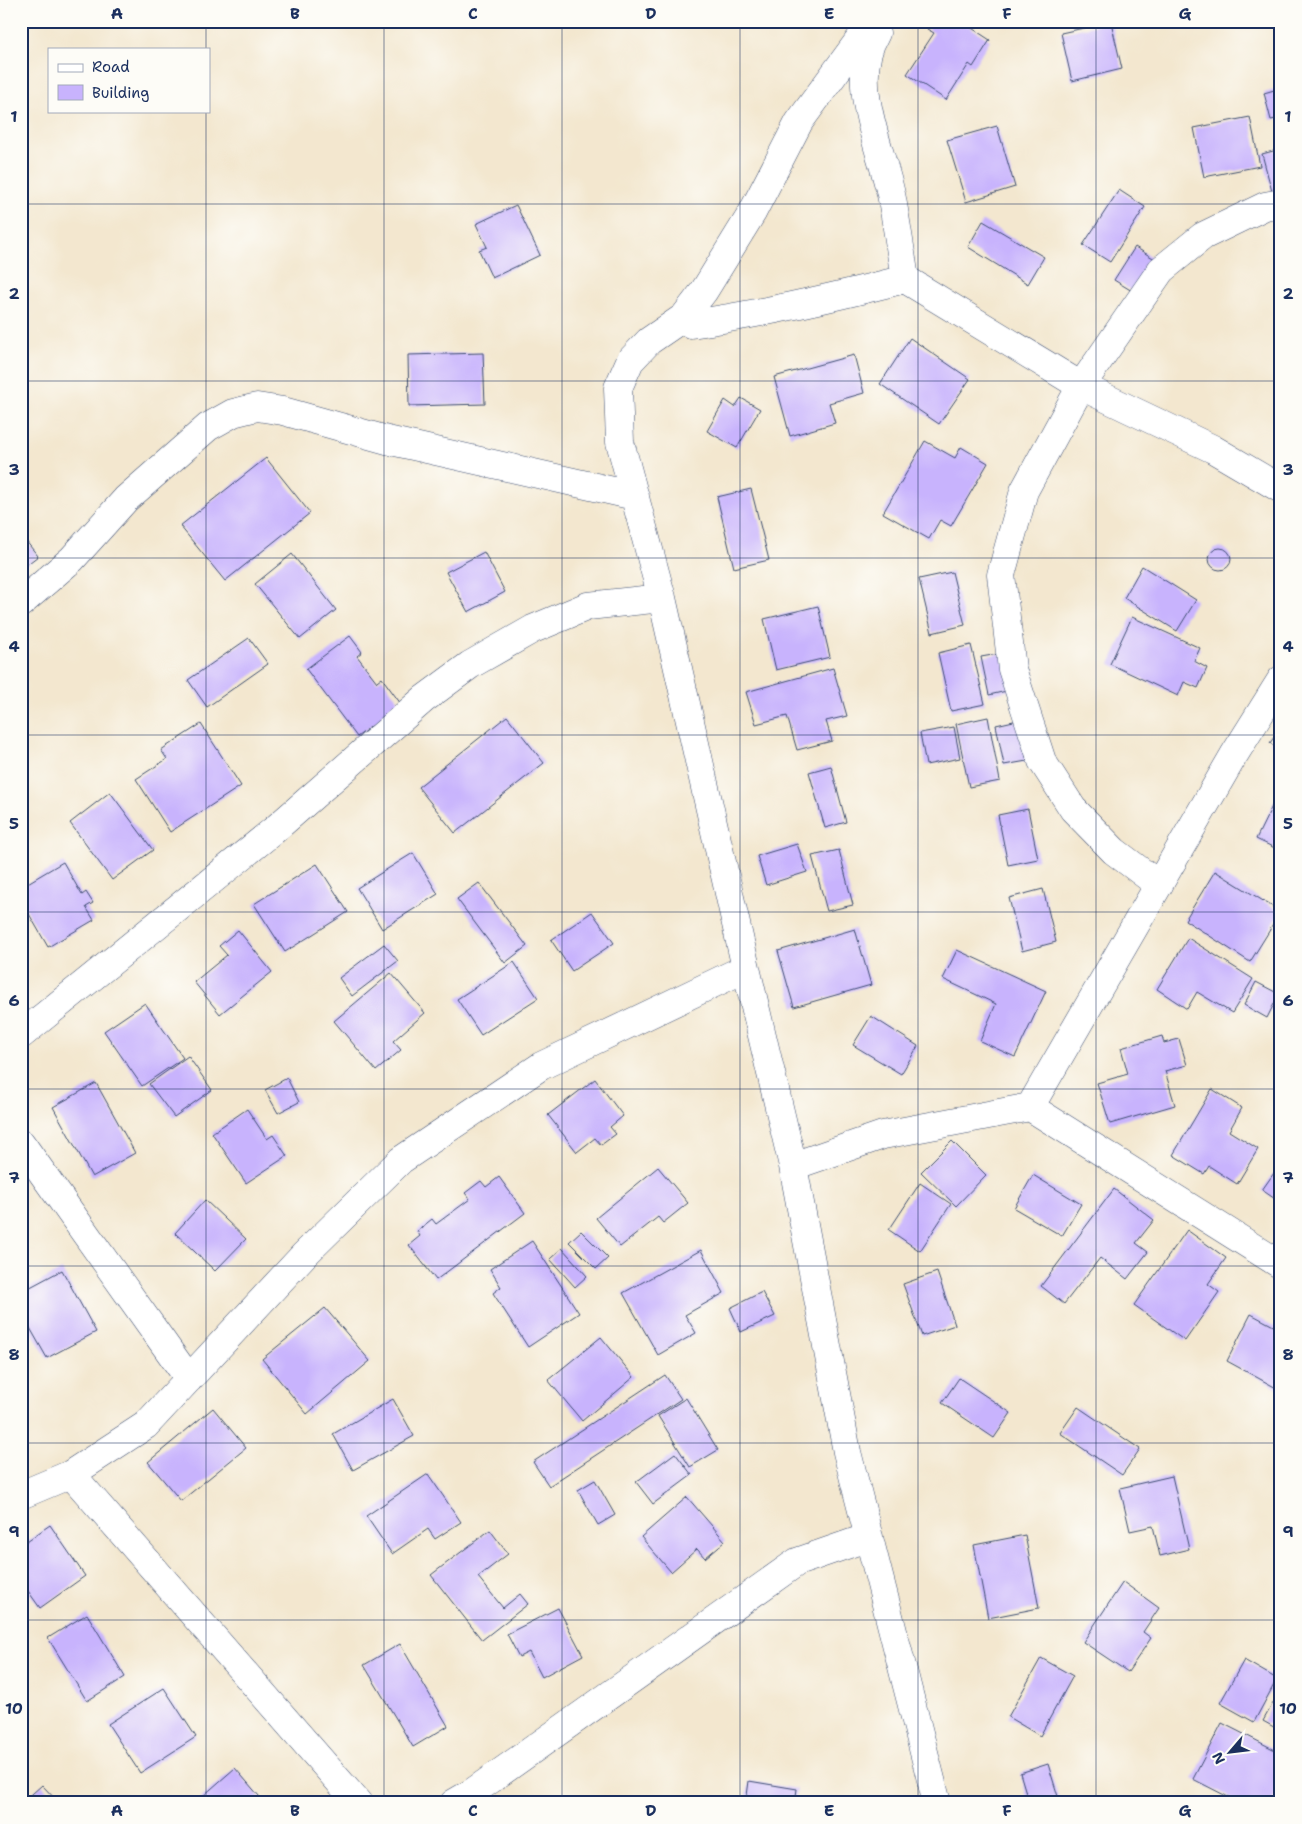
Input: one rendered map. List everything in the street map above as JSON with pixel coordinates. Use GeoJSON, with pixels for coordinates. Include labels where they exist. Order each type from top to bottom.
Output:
{"type":"FeatureCollection","features":[{"type":"Feature","properties":{"kind":"street"},"geometry":{"type":"LineString","coordinates":[[876,21],[868,28],[799,122],[752,213],[704,291],[684,317],[650,341],[630,361],[618,388],[620,442],[662,598],[793,1166],[847,1452],[937,1803]]}},
{"type":"Feature","properties":{"kind":"street"},"geometry":{"type":"LineString","coordinates":[[883,21],[868,46],[864,64],[869,116],[892,198],[906,279]]}},
{"type":"Feature","properties":{"kind":"street"},"geometry":{"type":"LineString","coordinates":[[1159,885],[1114,851],[1073,809],[1042,760],[1012,669],[1001,575],[1024,491],[1081,386],[1161,270],[1203,236],[1265,206],[1281,203]]}},
{"type":"Feature","properties":{"kind":"street"},"geometry":{"type":"LineString","coordinates":[[684,317],[691,324],[729,319],[835,297],[906,279],[1081,386],[1213,449],[1281,489]]}},
{"type":"Feature","properties":{"kind":"street"},"geometry":{"type":"LineString","coordinates":[[21,603],[72,559],[126,499],[208,427],[233,413],[257,407],[283,411],[387,440],[635,496]]}},
{"type":"Feature","properties":{"kind":"street"},"geometry":{"type":"LineString","coordinates":[[21,1035],[273,831],[424,699],[470,665],[533,630],[588,606],[662,598]]}},
{"type":"Feature","properties":{"kind":"street"},"geometry":{"type":"LineString","coordinates":[[1030,1107],[1281,680]]}},
{"type":"Feature","properties":{"kind":"street"},"geometry":{"type":"LineString","coordinates":[[21,1495],[71,1474],[146,1425],[304,1255],[401,1160],[541,1066],[746,968]]}},
{"type":"Feature","properties":{"kind":"street"},"geometry":{"type":"LineString","coordinates":[[793,1166],[883,1134],[1030,1107],[1281,1265]]}},
{"type":"Feature","properties":{"kind":"street"},"geometry":{"type":"LineString","coordinates":[[21,1143],[189,1380]]}},
{"type":"Feature","properties":{"kind":"street"},"geometry":{"type":"LineString","coordinates":[[71,1474],[358,1803]]}},
{"type":"Feature","properties":{"kind":"street"},"geometry":{"type":"LineString","coordinates":[[454,1803],[473,1792],[797,1562],[869,1537]]}},
{"type":"Feature","properties":{"kind":"building"},"geometry":{"type":"Polygon","coordinates":[[[932,21],[961,21],[990,40],[973,67],[969,64],[946,100],[907,74],[934,33],[927,29],[932,21]]]}},
{"type":"Feature","properties":{"kind":"building"},"geometry":{"type":"Polygon","coordinates":[[[1111,22],[1122,69],[1072,81],[1061,33],[1111,22]]]}},
{"type":"Feature","properties":{"kind":"building"},"geometry":{"type":"Polygon","coordinates":[[[1281,88],[1281,118],[1271,120],[1264,93],[1281,88]]]}},
{"type":"Feature","properties":{"kind":"building"},"geometry":{"type":"Polygon","coordinates":[[[1250,117],[1260,166],[1204,177],[1194,128],[1250,117]]]}},
{"type":"Feature","properties":{"kind":"building"},"geometry":{"type":"Polygon","coordinates":[[[997,126],[1015,187],[966,202],[947,140],[997,126]]]}},
{"type":"Feature","properties":{"kind":"building"},"geometry":{"type":"Polygon","coordinates":[[[1281,149],[1281,197],[1274,199],[1262,154],[1281,149]]]}},
{"type":"Feature","properties":{"kind":"building"},"geometry":{"type":"Polygon","coordinates":[[[1119,190],[1145,207],[1110,262],[1083,245],[1119,190]]]}},
{"type":"Feature","properties":{"kind":"building"},"geometry":{"type":"Polygon","coordinates":[[[516,205],[540,255],[492,278],[479,250],[487,247],[476,224],[516,205]]]}},
{"type":"Feature","properties":{"kind":"building"},"geometry":{"type":"Polygon","coordinates":[[[983,221],[1044,257],[1028,284],[968,247],[983,221]]]}},
{"type":"Feature","properties":{"kind":"building"},"geometry":{"type":"Polygon","coordinates":[[[1135,247],[1158,261],[1137,294],[1114,280],[1135,247]]]}},
{"type":"Feature","properties":{"kind":"building"},"geometry":{"type":"Polygon","coordinates":[[[910,338],[970,379],[939,424],[880,384],[910,338]]]}},
{"type":"Feature","properties":{"kind":"building"},"geometry":{"type":"Polygon","coordinates":[[[483,353],[485,404],[409,406],[408,355],[483,353]]]}},
{"type":"Feature","properties":{"kind":"building"},"geometry":{"type":"Polygon","coordinates":[[[854,355],[864,393],[829,403],[835,423],[790,436],[774,377],[854,355]]]}},
{"type":"Feature","properties":{"kind":"building"},"geometry":{"type":"Polygon","coordinates":[[[741,398],[760,409],[737,448],[707,431],[725,400],[735,407],[741,398]]]}},
{"type":"Feature","properties":{"kind":"building"},"geometry":{"type":"Polygon","coordinates":[[[925,441],[955,458],[961,447],[988,463],[951,526],[940,520],[929,539],[883,513],[925,441]]]}},
{"type":"Feature","properties":{"kind":"building"},"geometry":{"type":"Polygon","coordinates":[[[266,458],[310,513],[225,581],[180,526],[266,458]]]}},
{"type":"Feature","properties":{"kind":"building"},"geometry":{"type":"Polygon","coordinates":[[[751,489],[769,560],[734,568],[717,497],[751,489]]]}},
{"type":"Feature","properties":{"kind":"building"},"geometry":{"type":"Polygon","coordinates":[[[21,535],[38,556],[21,569],[21,535]]]}},
{"type":"Feature","properties":{"kind":"building"},"geometry":{"type":"Polygon","coordinates":[[[1220,548],[1228,551],[1231,559],[1228,567],[1220,570],[1212,567],[1209,559],[1212,551],[1220,548]]]}},
{"type":"Feature","properties":{"kind":"building"},"geometry":{"type":"Polygon","coordinates":[[[484,552],[505,592],[468,612],[446,572],[484,552]]]}},
{"type":"Feature","properties":{"kind":"building"},"geometry":{"type":"Polygon","coordinates":[[[292,554],[336,610],[300,639],[255,584],[292,554]]]}},
{"type":"Feature","properties":{"kind":"building"},"geometry":{"type":"Polygon","coordinates":[[[1142,566],[1196,600],[1177,631],[1124,598],[1142,566]]]}},
{"type":"Feature","properties":{"kind":"building"},"geometry":{"type":"Polygon","coordinates":[[[952,572],[965,625],[932,633],[919,579],[952,572]]]}},
{"type":"Feature","properties":{"kind":"building"},"geometry":{"type":"Polygon","coordinates":[[[818,606],[830,657],[776,670],[764,619],[818,606]]]}},
{"type":"Feature","properties":{"kind":"building"},"geometry":{"type":"Polygon","coordinates":[[[1132,617],[1200,648],[1194,661],[1207,668],[1198,688],[1184,682],[1178,696],[1110,664],[1132,617]]]}},
{"type":"Feature","properties":{"kind":"building"},"geometry":{"type":"Polygon","coordinates":[[[350,636],[362,652],[357,656],[377,682],[382,678],[401,704],[357,737],[306,669],[350,636]]]}},
{"type":"Feature","properties":{"kind":"building"},"geometry":{"type":"Polygon","coordinates":[[[249,638],[268,664],[207,707],[188,680],[249,638]]]}},
{"type":"Feature","properties":{"kind":"building"},"geometry":{"type":"Polygon","coordinates":[[[971,645],[985,704],[951,711],[938,653],[971,645]]]}},
{"type":"Feature","properties":{"kind":"building"},"geometry":{"type":"Polygon","coordinates":[[[1004,653],[1011,690],[989,695],[981,657],[1004,653]]]}},
{"type":"Feature","properties":{"kind":"building"},"geometry":{"type":"Polygon","coordinates":[[[833,668],[847,716],[826,721],[832,741],[797,750],[787,716],[756,724],[746,692],[833,668]]]}},
{"type":"Feature","properties":{"kind":"building"},"geometry":{"type":"Polygon","coordinates":[[[507,716],[544,763],[455,833],[418,787],[507,716]]]}},
{"type":"Feature","properties":{"kind":"building"},"geometry":{"type":"Polygon","coordinates":[[[988,717],[1000,781],[969,787],[956,724],[988,717]]]}},
{"type":"Feature","properties":{"kind":"building"},"geometry":{"type":"Polygon","coordinates":[[[1018,720],[1027,761],[1004,765],[996,725],[1018,720]]]}},
{"type":"Feature","properties":{"kind":"building"},"geometry":{"type":"Polygon","coordinates":[[[201,724],[241,786],[170,832],[136,779],[167,759],[161,750],[201,724]]]}},
{"type":"Feature","properties":{"kind":"building"},"geometry":{"type":"Polygon","coordinates":[[[954,727],[960,758],[926,765],[920,733],[954,727]]]}},
{"type":"Feature","properties":{"kind":"building"},"geometry":{"type":"Polygon","coordinates":[[[1281,727],[1281,751],[1270,743],[1281,727]]]}},
{"type":"Feature","properties":{"kind":"building"},"geometry":{"type":"Polygon","coordinates":[[[831,766],[846,822],[825,828],[809,772],[831,766]]]}},
{"type":"Feature","properties":{"kind":"building"},"geometry":{"type":"Polygon","coordinates":[[[110,792],[153,850],[112,880],[70,823],[110,792]]]}},
{"type":"Feature","properties":{"kind":"building"},"geometry":{"type":"Polygon","coordinates":[[[1278,794],[1281,795],[1281,851],[1256,839],[1278,794]]]}},
{"type":"Feature","properties":{"kind":"building"},"geometry":{"type":"Polygon","coordinates":[[[1028,809],[1038,859],[1008,865],[998,815],[1028,809]]]}},
{"type":"Feature","properties":{"kind":"building"},"geometry":{"type":"Polygon","coordinates":[[[797,844],[807,872],[766,885],[757,856],[797,844]]]}},
{"type":"Feature","properties":{"kind":"building"},"geometry":{"type":"Polygon","coordinates":[[[839,850],[853,905],[827,911],[812,856],[839,850]]]}},
{"type":"Feature","properties":{"kind":"building"},"geometry":{"type":"Polygon","coordinates":[[[413,853],[438,894],[382,929],[357,888],[413,853]]]}},
{"type":"Feature","properties":{"kind":"building"},"geometry":{"type":"Polygon","coordinates":[[[63,862],[82,895],[86,892],[93,903],[86,907],[94,920],[48,947],[21,900],[21,887],[63,862]]]}},
{"type":"Feature","properties":{"kind":"building"},"geometry":{"type":"Polygon","coordinates":[[[317,864],[348,912],[285,952],[254,904],[317,864]]]}},
{"type":"Feature","properties":{"kind":"building"},"geometry":{"type":"Polygon","coordinates":[[[1215,871],[1281,912],[1250,962],[1185,920],[1215,871]]]}},
{"type":"Feature","properties":{"kind":"building"},"geometry":{"type":"Polygon","coordinates":[[[479,883],[527,946],[505,963],[457,899],[479,883]]]}},
{"type":"Feature","properties":{"kind":"building"},"geometry":{"type":"Polygon","coordinates":[[[1043,889],[1056,942],[1022,951],[1009,898],[1043,889]]]}},
{"type":"Feature","properties":{"kind":"building"},"geometry":{"type":"Polygon","coordinates":[[[592,912],[614,943],[572,971],[551,940],[592,912]]]}},
{"type":"Feature","properties":{"kind":"building"},"geometry":{"type":"Polygon","coordinates":[[[855,929],[871,985],[794,1007],[778,951],[855,929]]]}},
{"type":"Feature","properties":{"kind":"building"},"geometry":{"type":"Polygon","coordinates":[[[238,930],[272,972],[220,1014],[194,982],[227,955],[219,946],[238,930]]]}},
{"type":"Feature","properties":{"kind":"building"},"geometry":{"type":"Polygon","coordinates":[[[1188,938],[1253,979],[1232,1013],[1197,992],[1187,1009],[1157,989],[1188,938]]]}},
{"type":"Feature","properties":{"kind":"building"},"geometry":{"type":"Polygon","coordinates":[[[384,944],[398,961],[352,996],[339,978],[384,944]]]}},
{"type":"Feature","properties":{"kind":"building"},"geometry":{"type":"Polygon","coordinates":[[[957,950],[1046,991],[1015,1057],[980,1041],[996,1004],[943,979],[957,950]]]}},
{"type":"Feature","properties":{"kind":"building"},"geometry":{"type":"Polygon","coordinates":[[[514,962],[538,998],[481,1035],[457,999],[514,962]]]}},
{"type":"Feature","properties":{"kind":"building"},"geometry":{"type":"Polygon","coordinates":[[[391,973],[425,1013],[393,1041],[401,1050],[376,1071],[334,1021],[391,973]]]}},
{"type":"Feature","properties":{"kind":"building"},"geometry":{"type":"Polygon","coordinates":[[[1256,982],[1279,994],[1267,1018],[1244,1005],[1256,982]]]}},
{"type":"Feature","properties":{"kind":"building"},"geometry":{"type":"Polygon","coordinates":[[[145,1003],[183,1058],[142,1086],[104,1031],[145,1003]]]}},
{"type":"Feature","properties":{"kind":"building"},"geometry":{"type":"Polygon","coordinates":[[[871,1016],[918,1046],[901,1074],[853,1045],[871,1016]]]}},
{"type":"Feature","properties":{"kind":"building"},"geometry":{"type":"Polygon","coordinates":[[[1162,1036],[1164,1043],[1179,1039],[1187,1065],[1165,1071],[1175,1105],[1110,1124],[1097,1083],[1128,1074],[1121,1048],[1162,1036]]]}},
{"type":"Feature","properties":{"kind":"building"},"geometry":{"type":"Polygon","coordinates":[[[188,1056],[212,1090],[174,1117],[149,1084],[188,1056]]]}},
{"type":"Feature","properties":{"kind":"building"},"geometry":{"type":"Polygon","coordinates":[[[287,1078],[299,1102],[278,1113],[265,1090],[287,1078]]]}},
{"type":"Feature","properties":{"kind":"building"},"geometry":{"type":"Polygon","coordinates":[[[595,1079],[623,1116],[610,1127],[616,1134],[601,1145],[595,1138],[577,1152],[548,1115],[595,1079]]]}},
{"type":"Feature","properties":{"kind":"building"},"geometry":{"type":"Polygon","coordinates":[[[96,1083],[135,1153],[92,1177],[53,1107],[96,1083]]]}},
{"type":"Feature","properties":{"kind":"building"},"geometry":{"type":"Polygon","coordinates":[[[1212,1089],[1242,1108],[1229,1131],[1258,1149],[1237,1184],[1209,1166],[1204,1174],[1173,1155],[1212,1089]]]}},
{"type":"Feature","properties":{"kind":"building"},"geometry":{"type":"Polygon","coordinates":[[[247,1109],[267,1139],[273,1135],[287,1156],[246,1183],[212,1133],[247,1109]]]}},
{"type":"Feature","properties":{"kind":"building"},"geometry":{"type":"Polygon","coordinates":[[[952,1141],[986,1175],[956,1206],[921,1172],[952,1141]]]}},
{"type":"Feature","properties":{"kind":"building"},"geometry":{"type":"Polygon","coordinates":[[[1281,1163],[1281,1203],[1262,1190],[1281,1163]]]}},
{"type":"Feature","properties":{"kind":"building"},"geometry":{"type":"Polygon","coordinates":[[[658,1167],[688,1203],[663,1223],[658,1217],[620,1247],[596,1218],[658,1167]]]}},
{"type":"Feature","properties":{"kind":"building"},"geometry":{"type":"Polygon","coordinates":[[[1033,1175],[1081,1204],[1062,1236],[1014,1208],[1033,1175]]]}},
{"type":"Feature","properties":{"kind":"building"},"geometry":{"type":"Polygon","coordinates":[[[499,1177],[525,1213],[436,1280],[409,1245],[420,1236],[417,1231],[432,1219],[436,1224],[470,1199],[465,1193],[481,1181],[486,1187],[499,1177]]]}},
{"type":"Feature","properties":{"kind":"building"},"geometry":{"type":"Polygon","coordinates":[[[920,1183],[951,1204],[920,1251],[889,1230],[920,1183]]]}},
{"type":"Feature","properties":{"kind":"building"},"geometry":{"type":"Polygon","coordinates":[[[1114,1189],[1154,1220],[1136,1243],[1148,1252],[1127,1279],[1100,1258],[1064,1304],[1041,1286],[1114,1189]]]}},
{"type":"Feature","properties":{"kind":"building"},"geometry":{"type":"Polygon","coordinates":[[[205,1200],[246,1239],[215,1271],[175,1233],[205,1200]]]}},
{"type":"Feature","properties":{"kind":"building"},"geometry":{"type":"Polygon","coordinates":[[[1187,1230],[1226,1258],[1208,1284],[1219,1292],[1185,1341],[1134,1305],[1187,1230]]]}},
{"type":"Feature","properties":{"kind":"building"},"geometry":{"type":"Polygon","coordinates":[[[581,1231],[608,1258],[596,1269],[569,1242],[581,1231]]]}},
{"type":"Feature","properties":{"kind":"building"},"geometry":{"type":"Polygon","coordinates":[[[532,1241],[579,1313],[528,1347],[493,1293],[501,1287],[490,1269],[532,1241]]]}},
{"type":"Feature","properties":{"kind":"building"},"geometry":{"type":"Polygon","coordinates":[[[562,1248],[587,1276],[575,1287],[550,1259],[562,1248]]]}},
{"type":"Feature","properties":{"kind":"building"},"geometry":{"type":"Polygon","coordinates":[[[701,1250],[724,1293],[685,1315],[696,1333],[658,1355],[623,1293],[701,1250]]]}},
{"type":"Feature","properties":{"kind":"building"},"geometry":{"type":"Polygon","coordinates":[[[62,1270],[96,1332],[47,1358],[21,1312],[21,1292],[62,1270]]]}},
{"type":"Feature","properties":{"kind":"building"},"geometry":{"type":"Polygon","coordinates":[[[937,1272],[955,1325],[922,1336],[903,1284],[937,1272]]]}},
{"type":"Feature","properties":{"kind":"building"},"geometry":{"type":"Polygon","coordinates":[[[762,1292],[775,1316],[741,1332],[730,1308],[762,1292]]]}},
{"type":"Feature","properties":{"kind":"building"},"geometry":{"type":"Polygon","coordinates":[[[325,1308],[370,1361],[307,1414],[262,1359],[325,1308]]]}},
{"type":"Feature","properties":{"kind":"building"},"geometry":{"type":"Polygon","coordinates":[[[1251,1314],[1281,1330],[1280,1390],[1227,1361],[1251,1314]]]}},
{"type":"Feature","properties":{"kind":"building"},"geometry":{"type":"Polygon","coordinates":[[[601,1337],[634,1377],[582,1421],[548,1380],[601,1337]]]}},
{"type":"Feature","properties":{"kind":"building"},"geometry":{"type":"Polygon","coordinates":[[[665,1375],[681,1399],[549,1486],[533,1462],[665,1375]]]}},
{"type":"Feature","properties":{"kind":"building"},"geometry":{"type":"Polygon","coordinates":[[[959,1378],[1011,1413],[994,1438],[942,1403],[959,1378]]]}},
{"type":"Feature","properties":{"kind":"building"},"geometry":{"type":"Polygon","coordinates":[[[686,1398],[718,1450],[690,1467],[658,1416],[686,1398]]]}},
{"type":"Feature","properties":{"kind":"building"},"geometry":{"type":"Polygon","coordinates":[[[393,1399],[414,1436],[353,1470],[333,1434],[393,1399]]]}},
{"type":"Feature","properties":{"kind":"building"},"geometry":{"type":"Polygon","coordinates":[[[1078,1407],[1140,1449],[1122,1475],[1060,1433],[1078,1407]]]}},
{"type":"Feature","properties":{"kind":"building"},"geometry":{"type":"Polygon","coordinates":[[[213,1408],[246,1448],[181,1501],[148,1462],[213,1408]]]}},
{"type":"Feature","properties":{"kind":"building"},"geometry":{"type":"Polygon","coordinates":[[[675,1453],[692,1475],[653,1504],[636,1482],[675,1453]]]}},
{"type":"Feature","properties":{"kind":"building"},"geometry":{"type":"Polygon","coordinates":[[[428,1474],[461,1522],[435,1539],[428,1529],[392,1554],[366,1516],[428,1474]]]}},
{"type":"Feature","properties":{"kind":"building"},"geometry":{"type":"Polygon","coordinates":[[[1172,1476],[1189,1549],[1160,1556],[1153,1526],[1130,1531],[1120,1488],[1172,1476]]]}},
{"type":"Feature","properties":{"kind":"building"},"geometry":{"type":"Polygon","coordinates":[[[595,1480],[615,1515],[598,1525],[578,1490],[595,1480]]]}},
{"type":"Feature","properties":{"kind":"building"},"geometry":{"type":"Polygon","coordinates":[[[687,1497],[725,1541],[705,1558],[697,1549],[671,1572],[641,1537],[687,1497]]]}},
{"type":"Feature","properties":{"kind":"building"},"geometry":{"type":"Polygon","coordinates":[[[50,1525],[85,1576],[40,1608],[21,1581],[21,1545],[50,1525]]]}},
{"type":"Feature","properties":{"kind":"building"},"geometry":{"type":"Polygon","coordinates":[[[490,1530],[508,1554],[478,1577],[503,1608],[520,1594],[528,1604],[482,1640],[431,1575],[490,1530]]]}},
{"type":"Feature","properties":{"kind":"building"},"geometry":{"type":"Polygon","coordinates":[[[1025,1535],[1039,1608],[988,1618],[974,1545],[1025,1535]]]}},
{"type":"Feature","properties":{"kind":"building"},"geometry":{"type":"Polygon","coordinates":[[[1123,1582],[1159,1608],[1143,1632],[1151,1638],[1128,1672],[1083,1642],[1123,1582]]]}},
{"type":"Feature","properties":{"kind":"building"},"geometry":{"type":"Polygon","coordinates":[[[558,1608],[583,1655],[542,1677],[529,1652],[519,1657],[507,1634],[558,1608]]]}},
{"type":"Feature","properties":{"kind":"building"},"geometry":{"type":"Polygon","coordinates":[[[87,1614],[125,1677],[87,1701],[48,1638],[87,1614]]]}},
{"type":"Feature","properties":{"kind":"building"},"geometry":{"type":"Polygon","coordinates":[[[400,1644],[448,1726],[413,1747],[364,1665],[400,1644]]]}},
{"type":"Feature","properties":{"kind":"building"},"geometry":{"type":"Polygon","coordinates":[[[1041,1658],[1073,1676],[1040,1736],[1008,1717],[1041,1658]]]}},
{"type":"Feature","properties":{"kind":"building"},"geometry":{"type":"Polygon","coordinates":[[[1244,1660],[1277,1679],[1254,1722],[1220,1703],[1244,1660]]]}},
{"type":"Feature","properties":{"kind":"building"},"geometry":{"type":"Polygon","coordinates":[[[164,1688],[196,1737],[140,1773],[108,1724],[164,1688]]]}},
{"type":"Feature","properties":{"kind":"building"},"geometry":{"type":"Polygon","coordinates":[[[1281,1689],[1281,1731],[1263,1721],[1281,1689]]]}},
{"type":"Feature","properties":{"kind":"building"},"geometry":{"type":"Polygon","coordinates":[[[1222,1723],[1281,1753],[1281,1783],[1271,1803],[1240,1803],[1193,1779],[1222,1723]]]}},
{"type":"Feature","properties":{"kind":"building"},"geometry":{"type":"Polygon","coordinates":[[[1048,1764],[1060,1803],[1029,1803],[1020,1773],[1048,1764]]]}},
{"type":"Feature","properties":{"kind":"building"},"geometry":{"type":"Polygon","coordinates":[[[235,1768],[265,1803],[195,1803],[235,1768]]]}},
{"type":"Feature","properties":{"kind":"building"},"geometry":{"type":"Polygon","coordinates":[[[749,1781],[797,1789],[795,1803],[746,1803],[749,1781]]]}},
{"type":"Feature","properties":{"kind":"building"},"geometry":{"type":"Polygon","coordinates":[[[42,1785],[59,1803],[22,1803],[42,1785]]]}}]}
